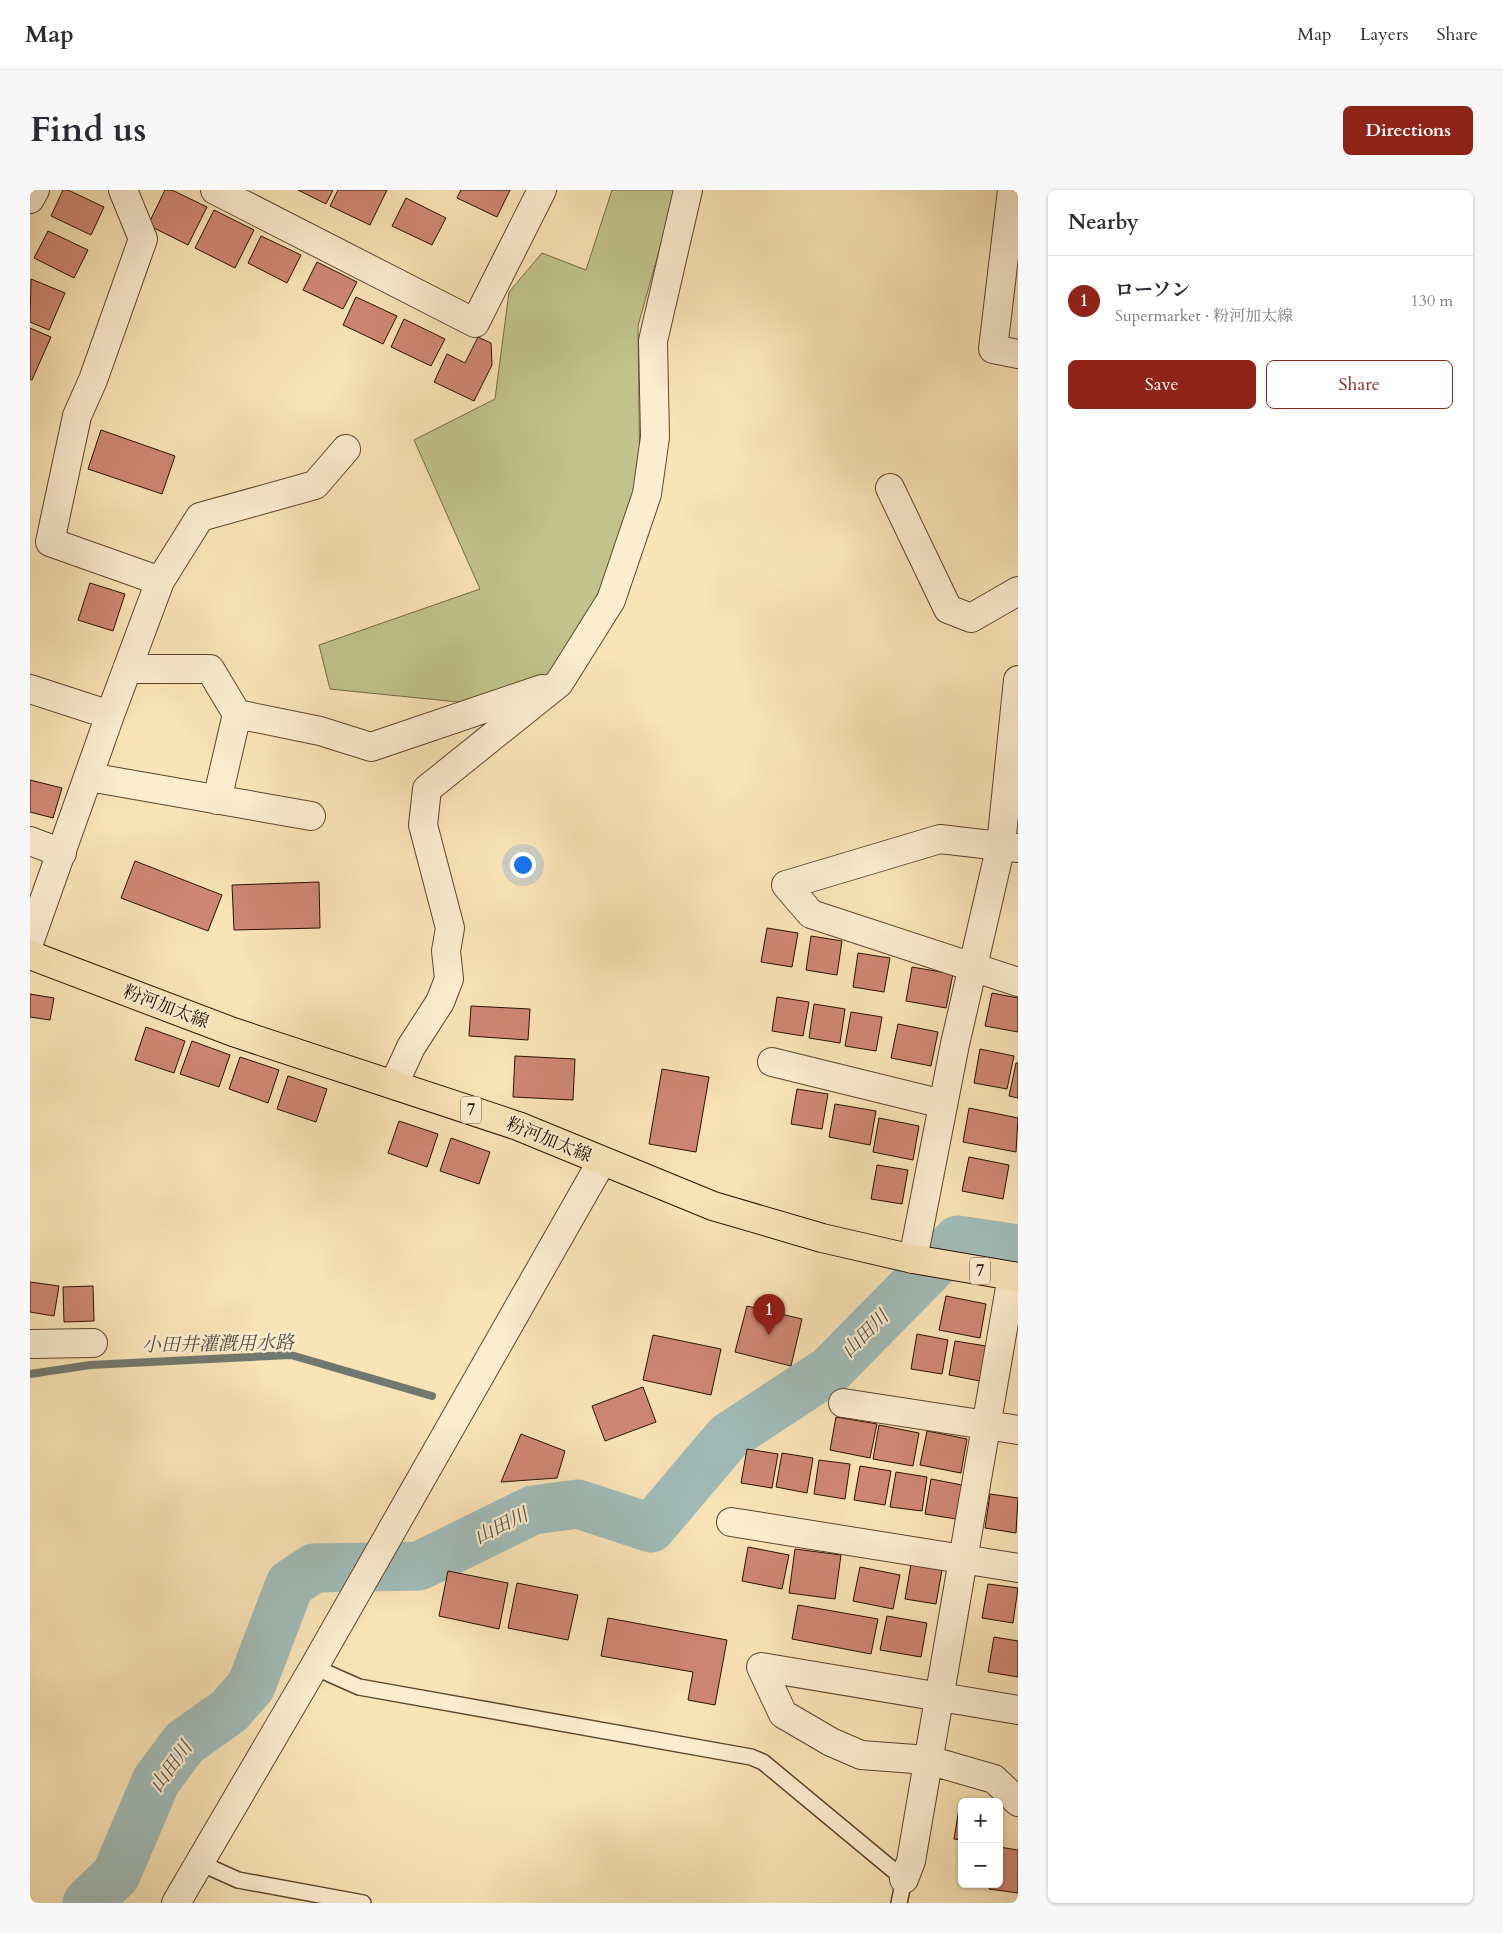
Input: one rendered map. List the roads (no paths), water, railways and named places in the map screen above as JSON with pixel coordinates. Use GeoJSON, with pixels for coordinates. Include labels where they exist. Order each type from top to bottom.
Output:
{"type":"FeatureCollection","features":[{"type":"Feature","properties":{"kind":"main road","name":"粉河加太線"},"geometry":{"type":"LineString","coordinates":[[30,955],[233,1032],[518,1126],[713,1206],[822,1238],[913,1259],[1015,1277]]}},
{"type":"Feature","properties":{"kind":"street"},"geometry":{"type":"LineString","coordinates":[[30,199],[34,190]]}},
{"type":"Feature","properties":{"kind":"street"},"geometry":{"type":"LineString","coordinates":[[123,190],[143,239],[93,380],[77,416],[50,542],[160,581]]}},
{"type":"Feature","properties":{"kind":"street"},"geometry":{"type":"LineString","coordinates":[[215,190],[475,323],[542,190]]}},
{"type":"Feature","properties":{"kind":"street"},"geometry":{"type":"LineString","coordinates":[[394,1084],[411,1047],[440,1002],[449,979],[446,950],[450,928],[423,825],[427,789],[559,683],[611,600],[647,494],[655,437],[653,341],[688,190]]}},
{"type":"Feature","properties":{"kind":"street"},"geometry":{"type":"LineString","coordinates":[[1012,190],[993,349],[1018,354]]}},
{"type":"Feature","properties":{"kind":"street"},"geometry":{"type":"LineString","coordinates":[[30,940],[160,581],[200,517],[315,485],[346,449]]}},
{"type":"Feature","properties":{"kind":"street"},"geometry":{"type":"LineString","coordinates":[[890,488],[948,608],[972,618],[1018,592]]}},
{"type":"Feature","properties":{"kind":"street"},"geometry":{"type":"LineString","coordinates":[[127,669],[210,668],[237,714],[217,800]]}},
{"type":"Feature","properties":{"kind":"street"},"geometry":{"type":"LineString","coordinates":[[913,1259],[943,1104],[973,967],[1010,847],[1018,680]]}},
{"type":"Feature","properties":{"kind":"street"},"geometry":{"type":"LineString","coordinates":[[237,714],[320,731],[371,747],[559,683]]}},
{"type":"Feature","properties":{"kind":"street"},"geometry":{"type":"LineString","coordinates":[[30,688],[110,715]]}},
{"type":"Feature","properties":{"kind":"street"},"geometry":{"type":"LineString","coordinates":[[89,777],[311,816]]}},
{"type":"Feature","properties":{"kind":"street"},"geometry":{"type":"LineString","coordinates":[[1010,847],[940,839],[786,885],[811,914],[1018,982]]}},
{"type":"Feature","properties":{"kind":"street"},"geometry":{"type":"LineString","coordinates":[[30,841],[62,852]]}},
{"type":"Feature","properties":{"kind":"street"},"geometry":{"type":"LineString","coordinates":[[772,1062],[943,1104]]}},
{"type":"Feature","properties":{"kind":"street"},"geometry":{"type":"LineString","coordinates":[[176,1903],[198,1862],[314,1667],[360,1583],[389,1536],[602,1161]]}},
{"type":"Feature","properties":{"kind":"street"},"geometry":{"type":"LineString","coordinates":[[902,1891],[911,1861],[986,1425],[1015,1277]]}},
{"type":"Feature","properties":{"kind":"street"},"geometry":{"type":"LineString","coordinates":[[30,1344],[93,1343]]}},
{"type":"Feature","properties":{"kind":"street"},"geometry":{"type":"LineString","coordinates":[[843,1403],[1018,1430]]}},
{"type":"Feature","properties":{"kind":"street"},"geometry":{"type":"LineString","coordinates":[[731,1522],[1018,1568]]}},
{"type":"Feature","properties":{"kind":"street"},"geometry":{"type":"LineString","coordinates":[[1018,1710],[761,1667],[783,1714],[831,1742],[861,1756],[928,1760],[994,1779],[1018,1802]]}},
{"type":"Feature","properties":{"kind":"lane"},"geometry":{"type":"LineString","coordinates":[[314,1667],[359,1686],[751,1757],[763,1762],[902,1891]]}},
{"type":"Feature","properties":{"kind":"lane"},"geometry":{"type":"LineString","coordinates":[[198,1862],[238,1880],[363,1903]]}},
{"type":"Feature","properties":{"kind":"waterway","name":"山田川"},"geometry":{"type":"LineString","coordinates":[[87,1903],[116,1875],[156,1781],[184,1743],[229,1711],[251,1686],[290,1584],[314,1568],[419,1566],[533,1510],[578,1504],[651,1528],[728,1437],[830,1370],[958,1240],[1018,1249]]}},
{"type":"Feature","properties":{"kind":"waterway","name":"小田井灌漑用水路"},"geometry":{"type":"LineString","coordinates":[[30,1374],[90,1365],[291,1355],[432,1396]]}},
{"type":"Feature","properties":{"kind":"place","name":"ローソン"},"geometry":{"type":"Point","coordinates":[769,1335]}}]}
